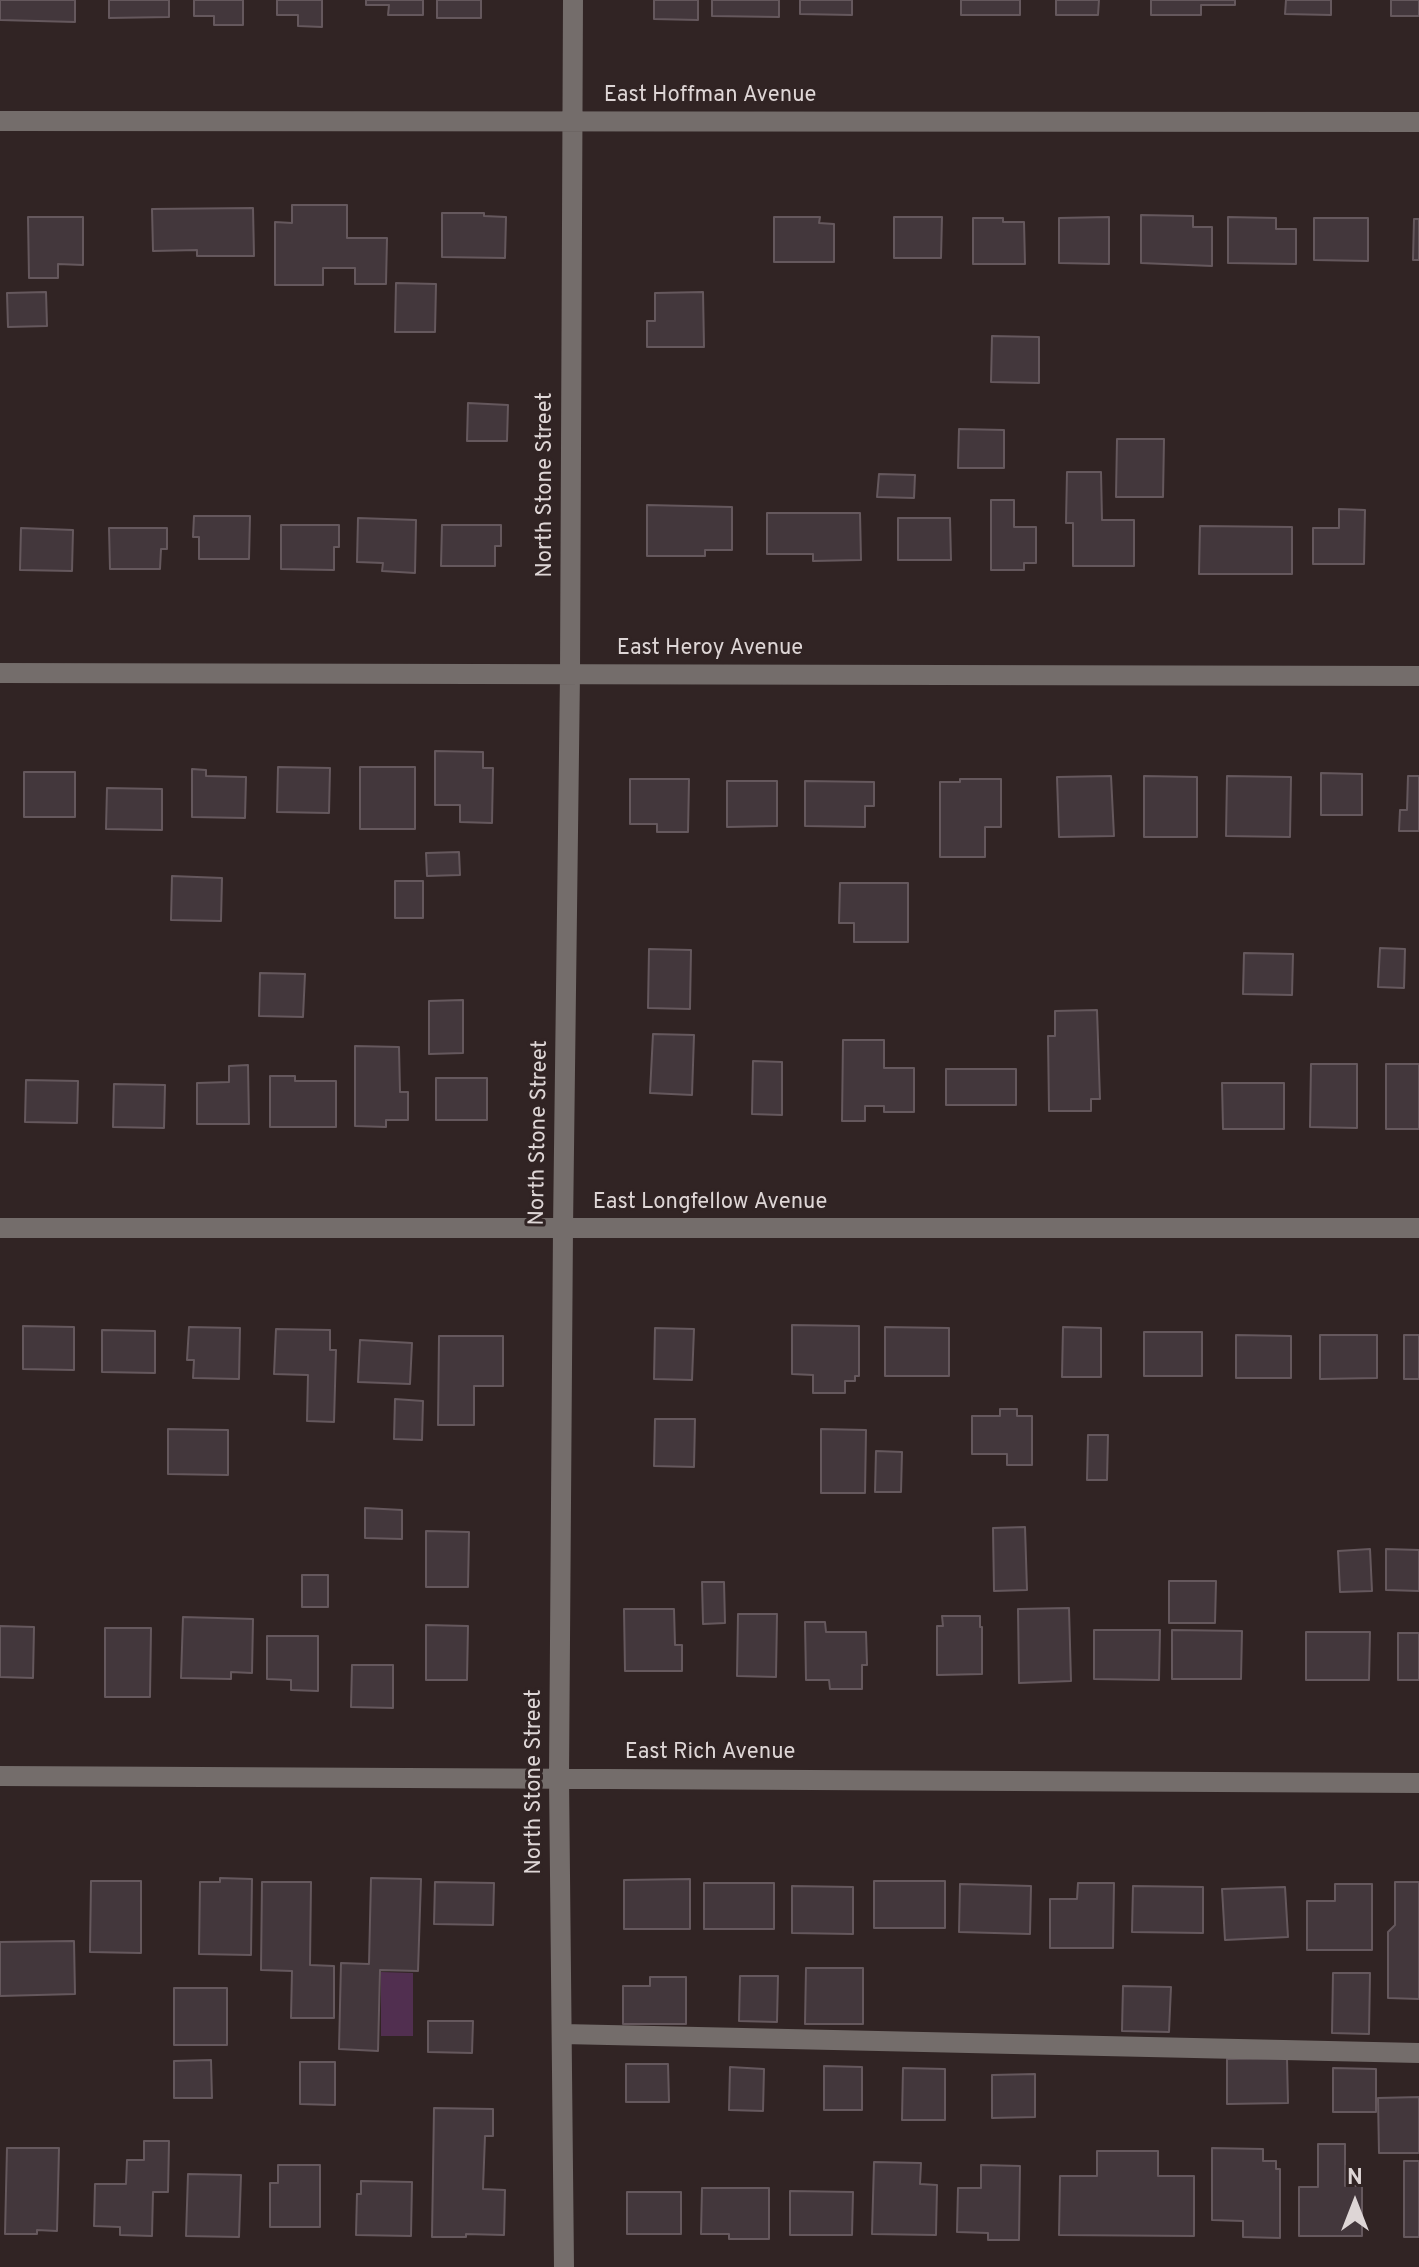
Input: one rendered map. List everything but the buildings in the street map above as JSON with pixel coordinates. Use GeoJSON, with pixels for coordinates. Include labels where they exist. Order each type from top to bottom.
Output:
{"type":"FeatureCollection","features":[{"type":"Feature","properties":{"kind":"street","name":"North Stone Street"},"geometry":{"type":"LineString","coordinates":[[564,2267],[559,1777],[573,0]]}},
{"type":"Feature","properties":{"kind":"street","name":"East Hoffman Avenue"},"geometry":{"type":"LineString","coordinates":[[0,121],[1419,122]]}},
{"type":"Feature","properties":{"kind":"street","name":"East Heroy Avenue"},"geometry":{"type":"LineString","coordinates":[[0,673],[1419,676]]}},
{"type":"Feature","properties":{"kind":"street","name":"East Longfellow Avenue"},"geometry":{"type":"LineString","coordinates":[[0,1228],[1419,1228]]}},
{"type":"Feature","properties":{"kind":"street","name":"East Rich Avenue"},"geometry":{"type":"LineString","coordinates":[[0,1776],[1419,1783]]}},
{"type":"Feature","properties":{"kind":"street"},"geometry":{"type":"LineString","coordinates":[[563,2034],[1419,2053]]}},
{"type":"Feature","properties":{"kind":"shaded area"},"geometry":{"type":"Polygon","coordinates":[[[381,1972],[413,1973],[413,2036],[381,2036],[381,1972]]]}}]}
